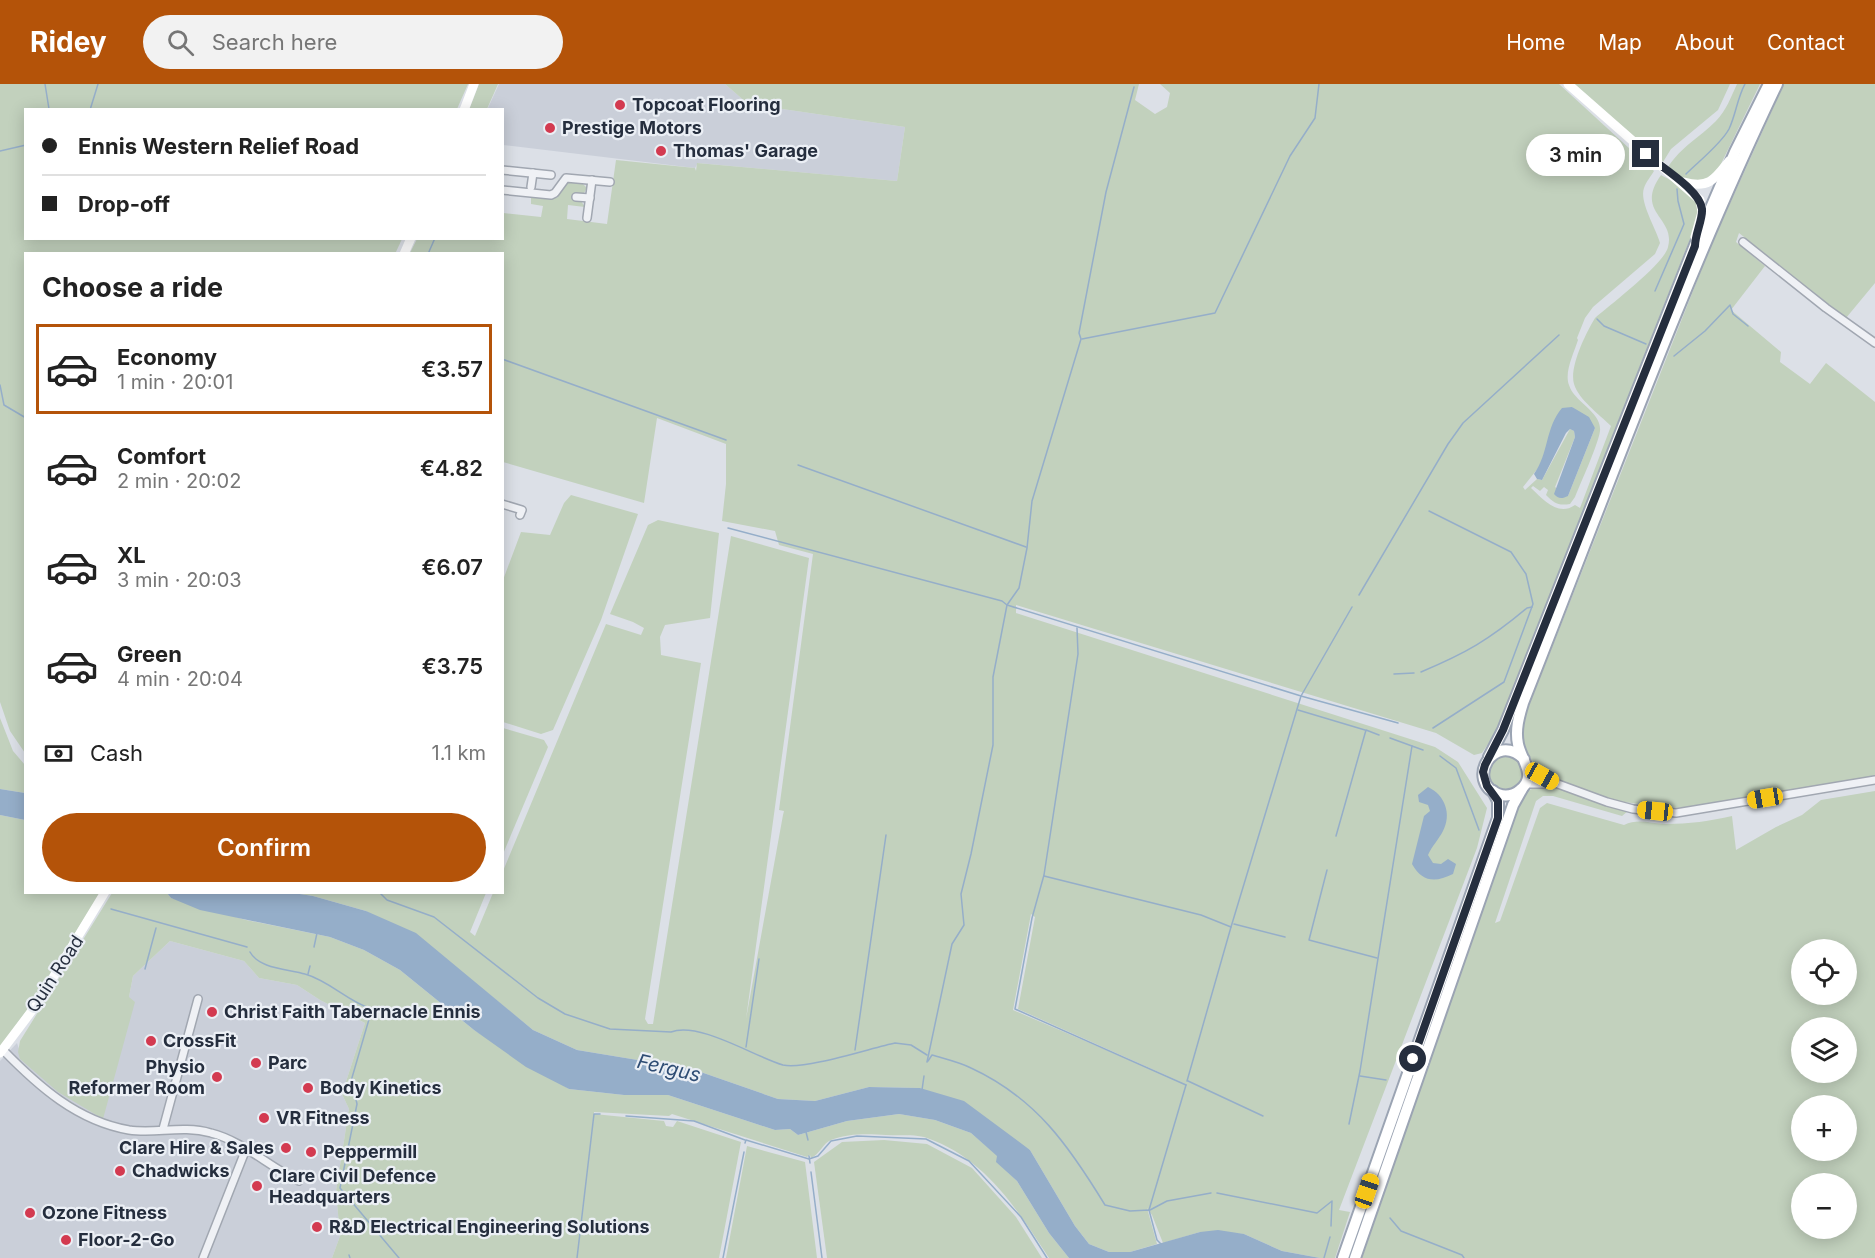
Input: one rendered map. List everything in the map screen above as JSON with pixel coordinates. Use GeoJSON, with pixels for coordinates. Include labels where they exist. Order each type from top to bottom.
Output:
{"type":"FeatureCollection","features":[{"type":"Feature","properties":{"kind":"main road"},"geometry":{"type":"LineString","coordinates":[[1355,1258],[1364,1215],[1498,818],[1498,801],[1484,780],[1483,772],[1503,730],[1695,246],[1735,152],[1769,84]]}},
{"type":"Feature","properties":{"kind":"main road"},"geometry":{"type":"LineString","coordinates":[[1343,1258],[1364,1215],[1513,805],[1525,785],[1525,762],[1517,734],[1523,703],[1684,297],[1743,156],[1778,84]]}},
{"type":"Feature","properties":{"kind":"main road"},"geometry":{"type":"LineString","coordinates":[[1489,758],[1506,750],[1519,754],[1525,762]]}},
{"type":"Feature","properties":{"kind":"main road"},"geometry":{"type":"LineString","coordinates":[[1493,791],[1506,795],[1519,791],[1525,785]]}},
{"type":"Feature","properties":{"kind":"street"},"geometry":{"type":"LineString","coordinates":[[465,108],[474,84]]}},
{"type":"Feature","properties":{"kind":"street"},"geometry":{"type":"LineString","coordinates":[[1568,84],[1700,200],[1702,212],[1695,232],[1695,246]]}},
{"type":"Feature","properties":{"kind":"street"},"geometry":{"type":"LineString","coordinates":[[1679,181],[1697,186],[1715,179],[1735,152]]}},
{"type":"Feature","properties":{"kind":"street"},"geometry":{"type":"LineString","coordinates":[[504,170],[550,175]]}},
{"type":"Feature","properties":{"kind":"street"},"geometry":{"type":"LineString","coordinates":[[531,187],[533,173]]}},
{"type":"Feature","properties":{"kind":"street"},"geometry":{"type":"LineString","coordinates":[[504,190],[551,195],[566,178],[610,182]]}},
{"type":"Feature","properties":{"kind":"street"},"geometry":{"type":"LineString","coordinates":[[587,218],[592,180]]}},
{"type":"Feature","properties":{"kind":"street"},"geometry":{"type":"LineString","coordinates":[[576,197],[590,198]]}},
{"type":"Feature","properties":{"kind":"street"},"geometry":{"type":"LineString","coordinates":[[1743,242],[1826,308],[1875,343]]}},
{"type":"Feature","properties":{"kind":"street"},"geometry":{"type":"LineString","coordinates":[[504,505],[522,510],[520,515]]}},
{"type":"Feature","properties":{"kind":"street"},"geometry":{"type":"LineString","coordinates":[[1525,762],[1558,784]]}},
{"type":"Feature","properties":{"kind":"street"},"geometry":{"type":"LineString","coordinates":[[1525,785],[1538,782],[1558,784],[1633,809],[1676,813],[1875,780]]}},
{"type":"Feature","properties":{"kind":"street","name":"Quin Road"},"geometry":{"type":"LineString","coordinates":[[1,1052],[43,995],[104,894]]}},
{"type":"Feature","properties":{"kind":"street"},"geometry":{"type":"LineString","coordinates":[[163,1128],[198,999]]}},
{"type":"Feature","properties":{"kind":"street"},"geometry":{"type":"LineString","coordinates":[[1,1052],[54,1096],[81,1114],[129,1130],[163,1128],[211,1133],[246,1149],[299,1181]]}},
{"type":"Feature","properties":{"kind":"street"},"geometry":{"type":"LineString","coordinates":[[203,1258],[246,1149]]}},
{"type":"Feature","properties":{"kind":"shaded area"},"geometry":{"type":"Polygon","coordinates":[[[499,84],[725,84],[748,104],[905,127],[897,181],[698,163],[695,168],[504,145],[504,108],[488,108],[499,84]]]}},
{"type":"Feature","properties":{"kind":"shaded area"},"geometry":{"type":"Polygon","coordinates":[[[170,941],[244,961],[259,978],[297,985],[320,1000],[365,1023],[342,1094],[349,1109],[336,1191],[340,1236],[332,1258],[0,1258],[0,1061],[17,1043],[23,1061],[129,997],[133,976],[170,941]]]}},
{"type":"Feature","properties":{"kind":"green space"},"geometry":{"type":"Polygon","coordinates":[[[0,84],[468,84],[457,108],[24,108],[24,240],[402,240],[396,252],[24,252],[24,752],[10,731],[0,702],[0,84]]]}},
{"type":"Feature","properties":{"kind":"green space"},"geometry":{"type":"Polygon","coordinates":[[[479,84],[498,84],[487,108],[470,108],[479,84]]]}},
{"type":"Feature","properties":{"kind":"green space"},"geometry":{"type":"Polygon","coordinates":[[[725,84],[1139,84],[1135,100],[1155,114],[1167,107],[1170,93],[1160,84],[1559,84],[1654,171],[1643,194],[1660,243],[1655,254],[1593,307],[1585,318],[1577,338],[1569,368],[1569,385],[1576,397],[1597,418],[1599,437],[1575,497],[1570,504],[1562,505],[1554,502],[1546,495],[1548,490],[1544,487],[1540,491],[1533,486],[1531,488],[1552,506],[1563,509],[1575,505],[1580,508],[1611,426],[1585,401],[1574,384],[1574,369],[1583,341],[1595,318],[1648,273],[1665,254],[1669,237],[1653,207],[1652,198],[1661,175],[1688,191],[1696,203],[1698,219],[1496,732],[1482,753],[1474,755],[1436,733],[1016,605],[1016,613],[1435,747],[1458,762],[1487,808],[1477,848],[1339,1210],[1350,1212],[1335,1258],[1320,1258],[1282,1251],[1244,1234],[1200,1232],[1163,1243],[1147,1208],[1157,1244],[1130,1252],[1109,1252],[1089,1244],[1075,1226],[1030,1150],[920,1088],[869,1087],[815,1101],[778,1099],[692,1069],[577,1050],[533,1030],[485,991],[366,911],[300,894],[486,894],[470,932],[475,936],[493,894],[504,894],[504,869],[606,624],[641,635],[644,628],[610,614],[648,525],[658,520],[719,533],[710,618],[665,625],[660,637],[661,655],[701,663],[645,1019],[648,1024],[653,1024],[731,536],[809,558],[746,1019],[784,811],[779,810],[813,554],[779,545],[775,531],[722,521],[726,484],[726,444],[657,418],[644,503],[504,462],[504,252],[410,252],[416,240],[504,240],[504,213],[541,217],[543,206],[531,204],[531,198],[557,198],[567,181],[582,183],[587,188],[584,193],[576,194],[575,200],[581,201],[585,207],[568,205],[567,219],[607,224],[616,160],[695,168],[696,171],[697,163],[897,181],[905,127],[748,104],[725,84]],[[1572,407],[1543,462],[1523,487],[1525,490],[1537,479],[1542,480],[1570,429],[1574,431],[1575,437],[1555,487],[1568,496],[1595,428],[1572,407]],[[1031,914],[1013,1010],[1183,1083],[1018,1009],[1035,917],[1031,914]]]}},
{"type":"Feature","properties":{"kind":"green space"},"geometry":{"type":"Polygon","coordinates":[[[1574,84],[1730,84],[1718,110],[1671,149],[1663,162],[1574,84]]]}},
{"type":"Feature","properties":{"kind":"green space"},"geometry":{"type":"Polygon","coordinates":[[[1737,84],[1760,84],[1718,170],[1703,181],[1683,179],[1668,167],[1679,153],[1720,117],[1737,84]]]}},
{"type":"Feature","properties":{"kind":"green space"},"geometry":{"type":"Polygon","coordinates":[[[1784,84],[1875,84],[1875,283],[1846,318],[1739,233],[1736,242],[1765,266],[1731,310],[1781,352],[1780,362],[1810,384],[1826,363],[1875,402],[1875,778],[1700,807],[1668,808],[1617,801],[1550,778],[1543,773],[1528,755],[1523,740],[1522,723],[1712,243],[1784,84]]]}},
{"type":"Feature","properties":{"kind":"green space"},"geometry":{"type":"Polygon","coordinates":[[[571,495],[638,514],[601,620],[553,730],[541,734],[504,722],[504,577],[521,532],[550,535],[564,503],[571,495]]]}},
{"type":"Feature","properties":{"kind":"green space"},"geometry":{"type":"Polygon","coordinates":[[[0,718],[13,751],[24,764],[24,793],[0,789],[0,718]]]}},
{"type":"Feature","properties":{"kind":"green space"},"geometry":{"type":"Polygon","coordinates":[[[504,728],[544,740],[548,747],[504,852],[504,728]]]}},
{"type":"Feature","properties":{"kind":"green space"},"geometry":{"type":"Polygon","coordinates":[[[1505,755],[1518,760],[1523,773],[1518,786],[1505,791],[1492,786],[1487,773],[1492,760],[1505,755]]]}},
{"type":"Feature","properties":{"kind":"green space"},"geometry":{"type":"Polygon","coordinates":[[[1538,786],[1560,788],[1628,811],[1622,816],[1553,796],[1543,796],[1536,801],[1495,923],[1500,921],[1540,808],[1547,803],[1624,825],[1640,822],[1691,823],[1732,816],[1736,850],[1802,815],[1821,800],[1875,791],[1875,1258],[1362,1258],[1519,803],[1528,791],[1538,786]]]}},
{"type":"Feature","properties":{"kind":"green space"},"geometry":{"type":"Polygon","coordinates":[[[0,815],[24,820],[24,894],[99,894],[30,1006],[0,1047],[0,815]]]}},
{"type":"Feature","properties":{"kind":"green space"},"geometry":{"type":"Polygon","coordinates":[[[111,894],[168,894],[171,898],[246,920],[330,937],[364,950],[400,970],[474,1030],[569,1089],[624,1095],[668,1095],[775,1130],[790,1129],[798,1135],[847,1121],[899,1114],[935,1120],[971,1133],[998,1156],[997,1162],[1017,1181],[1049,1233],[1069,1258],[1049,1258],[1012,1204],[983,1172],[948,1147],[927,1138],[873,1134],[844,1136],[828,1141],[811,1158],[810,1155],[807,1157],[672,1114],[669,1116],[594,1112],[594,1114],[664,1121],[666,1126],[673,1127],[677,1121],[741,1142],[719,1258],[332,1258],[340,1236],[336,1191],[349,1109],[342,1094],[365,1023],[320,1000],[297,985],[259,978],[244,961],[170,941],[133,976],[129,997],[135,1002],[103,1119],[58,1092],[20,1059],[18,1052],[20,1041],[111,894]]]}},
{"type":"Feature","properties":{"kind":"green space"},"geometry":{"type":"Polygon","coordinates":[[[884,1140],[927,1144],[972,1168],[1016,1217],[1042,1258],[827,1258],[814,1162],[842,1142],[884,1140]]]}},
{"type":"Feature","properties":{"kind":"green space"},"geometry":{"type":"Polygon","coordinates":[[[747,1146],[805,1162],[817,1258],[726,1258],[747,1146]]]}},
{"type":"Feature","properties":{"kind":"water"},"geometry":{"type":"Polygon","coordinates":[[[1572,407],[1589,417],[1595,428],[1568,496],[1560,498],[1554,494],[1575,437],[1574,431],[1570,429],[1566,433],[1542,480],[1537,479],[1534,474],[1557,416],[1562,408],[1572,407]]]}},
{"type":"Feature","properties":{"kind":"water"},"geometry":{"type":"Polygon","coordinates":[[[1428,787],[1443,800],[1447,818],[1443,831],[1428,855],[1433,863],[1441,864],[1448,859],[1456,864],[1453,874],[1435,880],[1420,874],[1412,864],[1424,816],[1430,811],[1428,805],[1419,802],[1418,795],[1428,787]]]}},
{"type":"Feature","properties":{"kind":"water"},"geometry":{"type":"Polygon","coordinates":[[[0,789],[24,793],[24,820],[0,815],[0,789]]]}},
{"type":"Feature","properties":{"kind":"water","name":"Fergus"},"geometry":{"type":"Polygon","coordinates":[[[168,894],[300,894],[366,911],[416,933],[533,1030],[577,1050],[692,1069],[778,1099],[815,1101],[869,1087],[920,1088],[964,1101],[1030,1150],[1075,1226],[1089,1244],[1109,1252],[1130,1252],[1200,1232],[1218,1230],[1244,1234],[1282,1251],[1320,1258],[1069,1258],[1049,1233],[1017,1181],[996,1162],[997,1156],[971,1133],[935,1120],[899,1114],[847,1121],[798,1135],[790,1129],[775,1130],[668,1095],[624,1095],[569,1089],[526,1067],[474,1030],[400,970],[364,950],[330,937],[200,910],[171,898],[168,894]]]}},
{"type":"Feature","properties":{"kind":"waterway"},"geometry":{"type":"LineString","coordinates":[[45,84],[49,108]]}},
{"type":"Feature","properties":{"kind":"waterway"},"geometry":{"type":"LineString","coordinates":[[91,108],[98,84]]}},
{"type":"Feature","properties":{"kind":"waterway"},"geometry":{"type":"LineString","coordinates":[[1082,339],[1215,313],[1290,156],[1315,118],[1319,84]]}},
{"type":"Feature","properties":{"kind":"waterway"},"geometry":{"type":"LineString","coordinates":[[1686,174],[1715,147],[1729,129],[1745,84]]}},
{"type":"Feature","properties":{"kind":"waterway"},"geometry":{"type":"LineString","coordinates":[[927,1062],[952,944],[964,925],[961,894],[993,745],[993,677],[1007,605],[1019,588],[1027,548],[1032,501],[1081,339],[1079,333],[1106,192],[1134,87]]}},
{"type":"Feature","properties":{"kind":"waterway"},"geometry":{"type":"LineString","coordinates":[[0,151],[24,145]]}},
{"type":"Feature","properties":{"kind":"waterway"},"geometry":{"type":"LineString","coordinates":[[1655,291],[1684,224],[1677,189]]}},
{"type":"Feature","properties":{"kind":"waterway"},"geometry":{"type":"LineString","coordinates":[[429,252],[434,240]]}},
{"type":"Feature","properties":{"kind":"waterway"},"geometry":{"type":"LineString","coordinates":[[1674,356],[1705,331],[1730,305],[1733,314],[1748,326]]}},
{"type":"Feature","properties":{"kind":"waterway"},"geometry":{"type":"LineString","coordinates":[[1597,319],[1604,326],[1646,344]]}},
{"type":"Feature","properties":{"kind":"waterway"},"geometry":{"type":"LineString","coordinates":[[1359,595],[1448,444],[1463,423],[1559,335]]}},
{"type":"Feature","properties":{"kind":"waterway"},"geometry":{"type":"LineString","coordinates":[[504,360],[726,440]]}},
{"type":"Feature","properties":{"kind":"waterway"},"geometry":{"type":"LineString","coordinates":[[0,385],[4,405],[24,417]]}},
{"type":"Feature","properties":{"kind":"waterway"},"geometry":{"type":"LineString","coordinates":[[798,465],[1026,547]]}},
{"type":"Feature","properties":{"kind":"waterway"},"geometry":{"type":"LineString","coordinates":[[1429,511],[1511,552],[1526,574],[1533,604],[1504,682],[1433,728]]}},
{"type":"Feature","properties":{"kind":"waterway"},"geometry":{"type":"LineString","coordinates":[[728,528],[1002,601],[1007,605],[1301,696],[1398,723]]}},
{"type":"Feature","properties":{"kind":"waterway"},"geometry":{"type":"LineString","coordinates":[[1231,927],[1301,696],[1352,607]]}},
{"type":"Feature","properties":{"kind":"waterway"},"geometry":{"type":"LineString","coordinates":[[1421,672],[1477,645],[1527,608],[1532,607]]}},
{"type":"Feature","properties":{"kind":"waterway"},"geometry":{"type":"LineString","coordinates":[[1077,628],[1078,654],[1044,875],[1032,918],[1015,1009],[1186,1085]]}},
{"type":"Feature","properties":{"kind":"waterway"},"geometry":{"type":"LineString","coordinates":[[1394,674],[1414,673]]}},
{"type":"Feature","properties":{"kind":"waterway"},"geometry":{"type":"LineString","coordinates":[[1298,710],[1365,730]]}},
{"type":"Feature","properties":{"kind":"waterway"},"geometry":{"type":"LineString","coordinates":[[1336,836],[1366,730],[1379,735]]}},
{"type":"Feature","properties":{"kind":"waterway"},"geometry":{"type":"LineString","coordinates":[[1390,738],[1412,746]]}},
{"type":"Feature","properties":{"kind":"waterway"},"geometry":{"type":"LineString","coordinates":[[1349,1124],[1360,1071],[1412,746],[1423,750]]}},
{"type":"Feature","properties":{"kind":"waterway"},"geometry":{"type":"LineString","coordinates":[[1440,756],[1456,768],[1479,830]]}},
{"type":"Feature","properties":{"kind":"waterway"},"geometry":{"type":"LineString","coordinates":[[855,1050],[886,835]]}},
{"type":"Feature","properties":{"kind":"waterway"},"geometry":{"type":"LineString","coordinates":[[1327,870],[1309,940],[1377,958]]}},
{"type":"Feature","properties":{"kind":"waterway"},"geometry":{"type":"LineString","coordinates":[[1044,876],[1201,915],[1231,927],[1187,1081]]}},
{"type":"Feature","properties":{"kind":"waterway"},"geometry":{"type":"LineString","coordinates":[[381,894],[387,900],[434,917],[538,998],[565,1014],[610,1029],[696,1031],[727,1041],[771,1061],[793,1066],[822,1062],[895,1043],[911,1045],[927,1055]]}},
{"type":"Feature","properties":{"kind":"waterway"},"geometry":{"type":"LineString","coordinates":[[111,909],[247,947]]}},
{"type":"Feature","properties":{"kind":"waterway"},"geometry":{"type":"LineString","coordinates":[[1234,924],[1285,937]]}},
{"type":"Feature","properties":{"kind":"waterway"},"geometry":{"type":"LineString","coordinates":[[145,969],[156,928]]}},
{"type":"Feature","properties":{"kind":"waterway"},"geometry":{"type":"LineString","coordinates":[[314,947],[317,933]]}},
{"type":"Feature","properties":{"kind":"waterway"},"geometry":{"type":"LineString","coordinates":[[250,952],[260,962],[314,977],[355,1002],[372,1009],[349,1088]]}},
{"type":"Feature","properties":{"kind":"waterway"},"geometry":{"type":"LineString","coordinates":[[746,1047],[759,959]]}},
{"type":"Feature","properties":{"kind":"waterway"},"geometry":{"type":"LineString","coordinates":[[308,974],[310,966]]}},
{"type":"Feature","properties":{"kind":"waterway"},"geometry":{"type":"LineString","coordinates":[[928,1061],[932,1055],[962,1064],[994,1080],[1014,1094],[1032,1109],[1064,1144],[1105,1205],[1130,1211],[1149,1210],[1157,1240],[1161,1244]]}},
{"type":"Feature","properties":{"kind":"waterway"},"geometry":{"type":"LineString","coordinates":[[922,1090],[924,1076]]}},
{"type":"Feature","properties":{"kind":"waterway"},"geometry":{"type":"LineString","coordinates":[[1360,1076],[1386,1080]]}},
{"type":"Feature","properties":{"kind":"waterway"},"geometry":{"type":"LineString","coordinates":[[1188,1081],[1263,1116]]}},
{"type":"Feature","properties":{"kind":"waterway"},"geometry":{"type":"LineString","coordinates":[[1149,1210],[1186,1085]]}},
{"type":"Feature","properties":{"kind":"waterway"},"geometry":{"type":"LineString","coordinates":[[355,1095],[357,1104],[340,1188],[399,1258]]}},
{"type":"Feature","properties":{"kind":"waterway"},"geometry":{"type":"LineString","coordinates":[[577,1258],[594,1114],[600,1114]]}},
{"type":"Feature","properties":{"kind":"waterway"},"geometry":{"type":"LineString","coordinates":[[626,1116],[694,1121],[745,1140]]}},
{"type":"Feature","properties":{"kind":"waterway"},"geometry":{"type":"LineString","coordinates":[[806,1132],[808,1140]]}},
{"type":"Feature","properties":{"kind":"waterway"},"geometry":{"type":"LineString","coordinates":[[745,1143],[746,1140],[809,1159],[818,1156],[831,1141],[857,1136],[926,1139],[969,1161],[1021,1217],[1047,1258]]}},
{"type":"Feature","properties":{"kind":"waterway"},"geometry":{"type":"LineString","coordinates":[[723,1258],[744,1152]]}},
{"type":"Feature","properties":{"kind":"waterway"},"geometry":{"type":"LineString","coordinates":[[809,1156],[810,1163]]}},
{"type":"Feature","properties":{"kind":"waterway"},"geometry":{"type":"LineString","coordinates":[[811,1172],[822,1258]]}},
{"type":"Feature","properties":{"kind":"waterway"},"geometry":{"type":"LineString","coordinates":[[1150,1210],[1167,1201],[1211,1193]]}},
{"type":"Feature","properties":{"kind":"waterway"},"geometry":{"type":"LineString","coordinates":[[1217,1193],[1317,1213],[1332,1201],[1331,1226]]}},
{"type":"Feature","properties":{"kind":"waterway"},"geometry":{"type":"LineString","coordinates":[[1390,1218],[1401,1231],[1462,1255],[1464,1258]]}},
{"type":"Feature","properties":{"kind":"waterway"},"geometry":{"type":"LineString","coordinates":[[1324,1258],[1330,1237]]}},
{"type":"Feature","properties":{"kind":"place","name":"Topcoat Flooring"},"geometry":{"type":"Point","coordinates":[620,105]}},
{"type":"Feature","properties":{"kind":"place","name":"Prestige Motors"},"geometry":{"type":"Point","coordinates":[550,128]}},
{"type":"Feature","properties":{"kind":"place","name":"Thomas' Garage"},"geometry":{"type":"Point","coordinates":[661,151]}},
{"type":"Feature","properties":{"kind":"place","name":"Christ Faith Tabernacle Ennis"},"geometry":{"type":"Point","coordinates":[212,1012]}},
{"type":"Feature","properties":{"kind":"place","name":"CrossFit"},"geometry":{"type":"Point","coordinates":[151,1041]}},
{"type":"Feature","properties":{"kind":"place","name":"Parc"},"geometry":{"type":"Point","coordinates":[256,1063]}},
{"type":"Feature","properties":{"kind":"place","name":"Physio Reformer Room"},"geometry":{"type":"Point","coordinates":[217,1077]}},
{"type":"Feature","properties":{"kind":"place","name":"Body Kinetics"},"geometry":{"type":"Point","coordinates":[308,1088]}},
{"type":"Feature","properties":{"kind":"place","name":"VR Fitness"},"geometry":{"type":"Point","coordinates":[264,1118]}},
{"type":"Feature","properties":{"kind":"place","name":"Clare Hire & Sales"},"geometry":{"type":"Point","coordinates":[286,1148]}},
{"type":"Feature","properties":{"kind":"place","name":"Peppermill"},"geometry":{"type":"Point","coordinates":[311,1152]}},
{"type":"Feature","properties":{"kind":"place","name":"Chadwicks"},"geometry":{"type":"Point","coordinates":[120,1171]}},
{"type":"Feature","properties":{"kind":"place","name":"Clare Civil Defence Headquarters"},"geometry":{"type":"Point","coordinates":[257,1186]}},
{"type":"Feature","properties":{"kind":"place","name":"Ozone Fitness"},"geometry":{"type":"Point","coordinates":[30,1213]}},
{"type":"Feature","properties":{"kind":"place","name":"R&D Electrical Engineering Solutions"},"geometry":{"type":"Point","coordinates":[317,1227]}},
{"type":"Feature","properties":{"kind":"place","name":"Floor-2-Go"},"geometry":{"type":"Point","coordinates":[66,1240]}},
{"type":"Feature","properties":{"kind":"route"},"geometry":{"type":"LineString","coordinates":[[1413,1059],[1498,818],[1498,801],[1484,780],[1485,765],[1503,730],[1695,246],[1695,232],[1702,212],[1700,200],[1694,192],[1646,154]]}}]}
